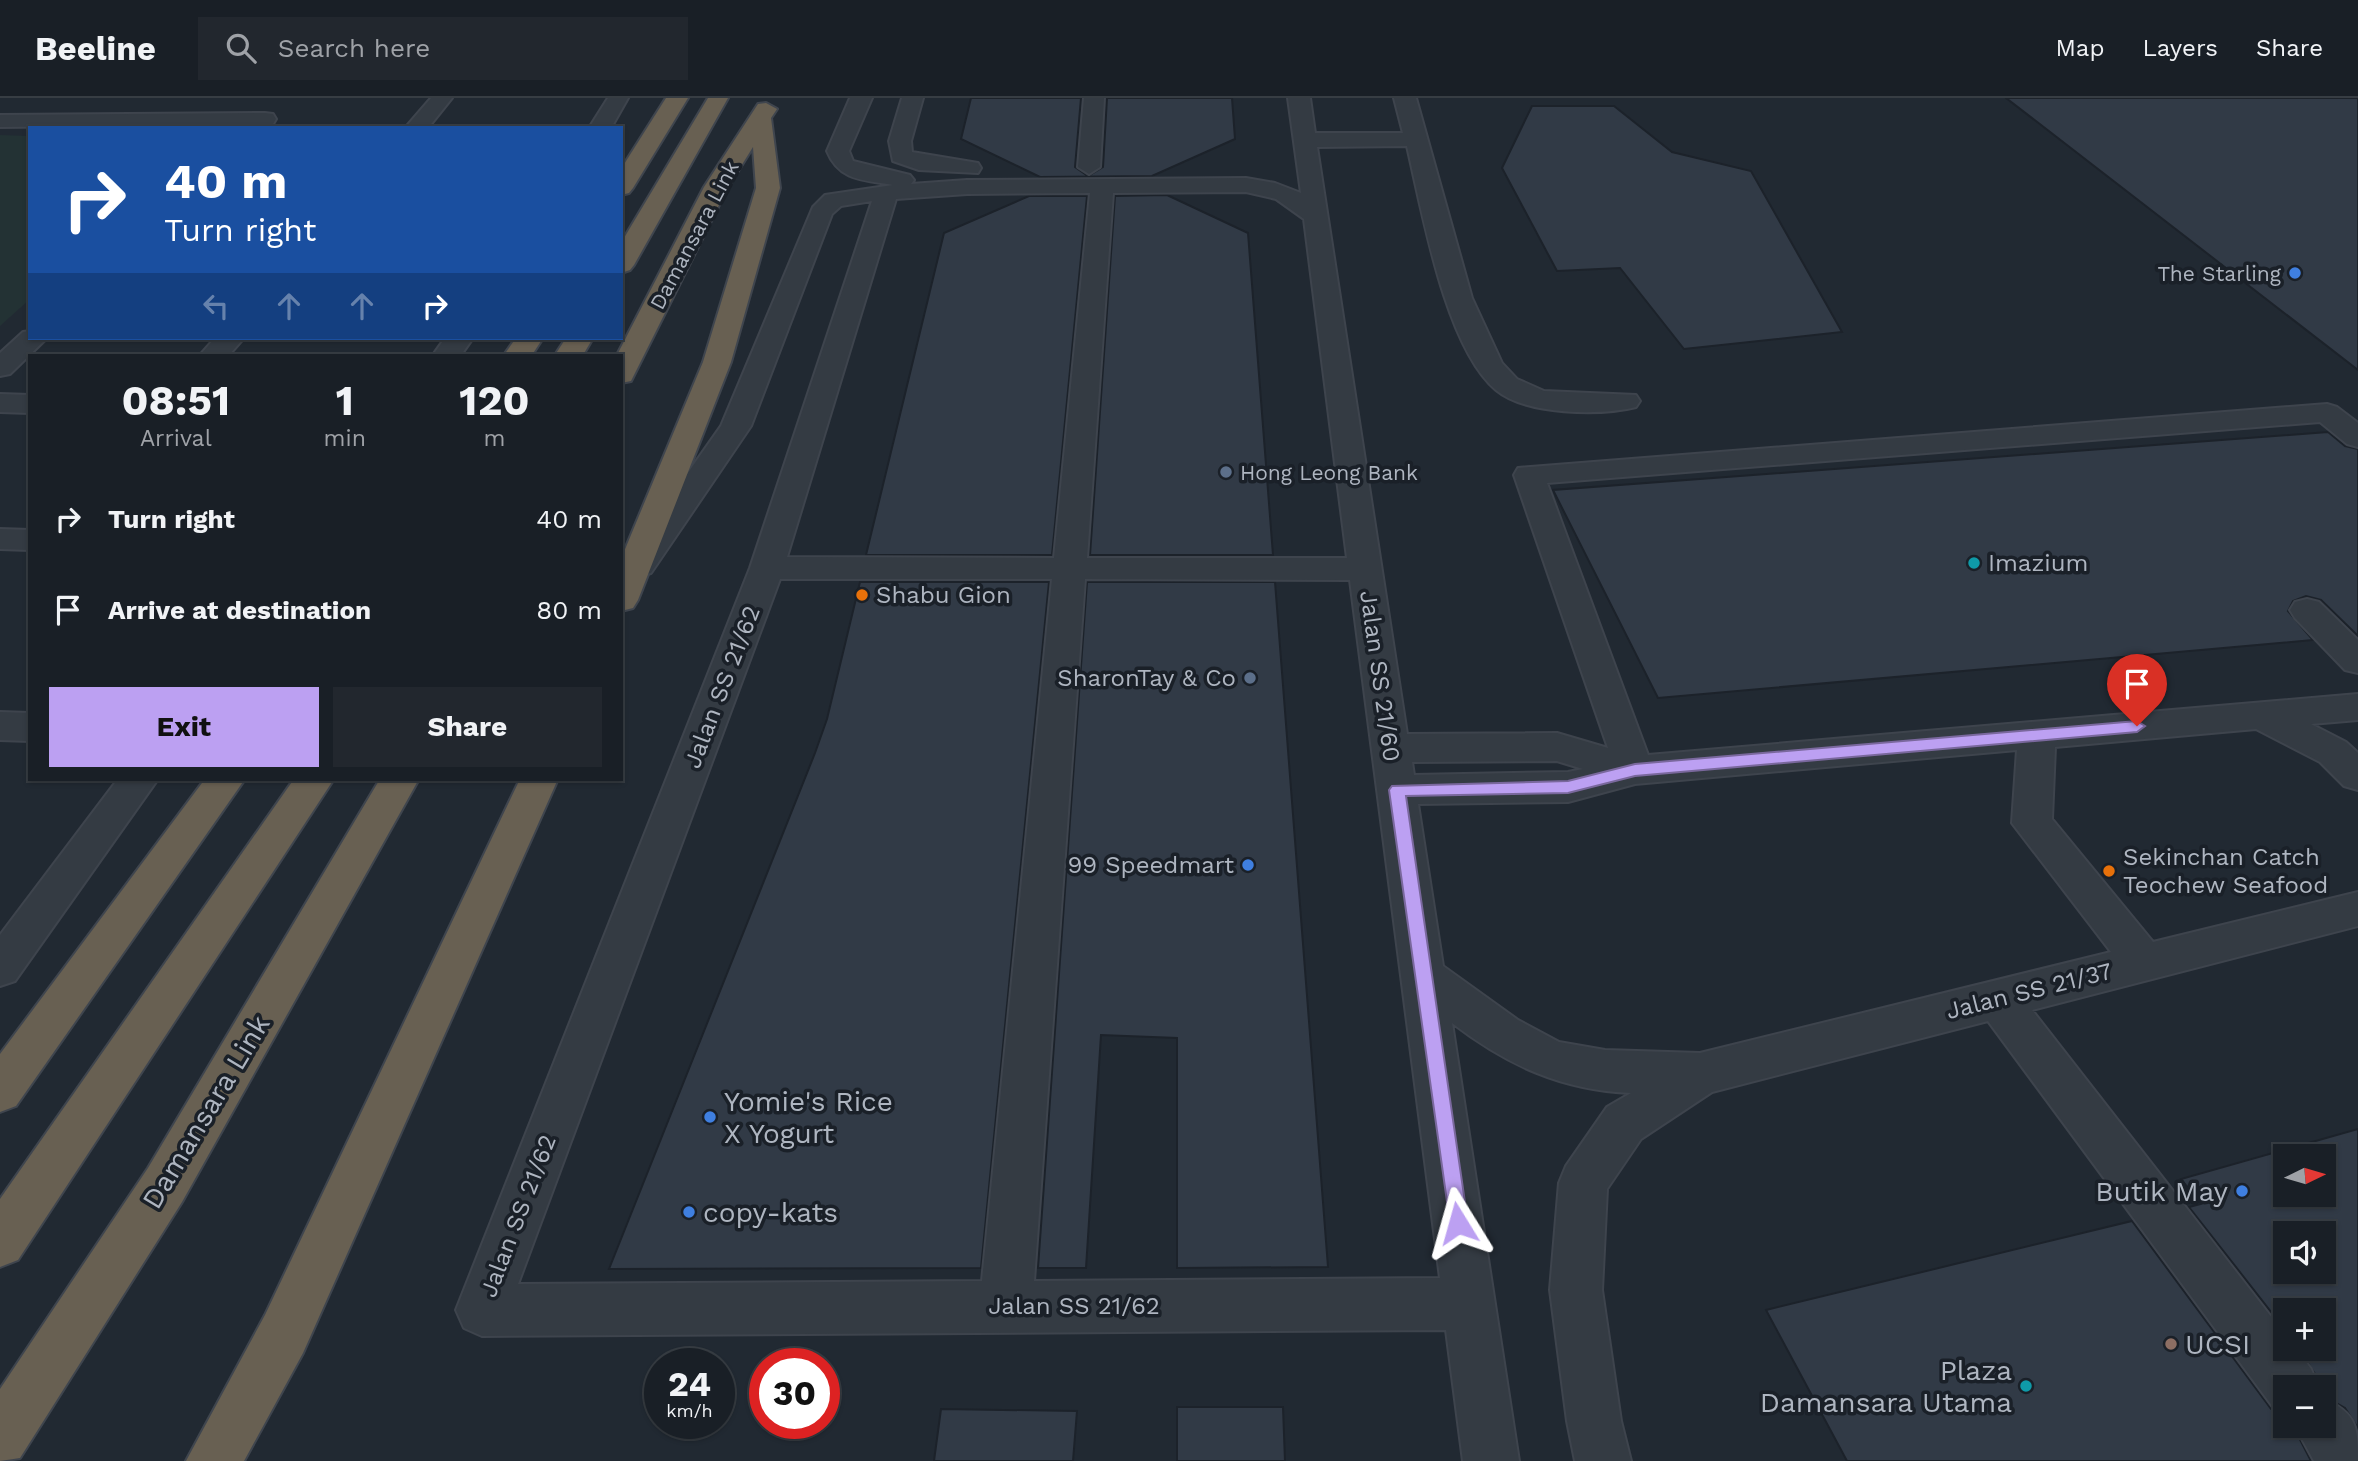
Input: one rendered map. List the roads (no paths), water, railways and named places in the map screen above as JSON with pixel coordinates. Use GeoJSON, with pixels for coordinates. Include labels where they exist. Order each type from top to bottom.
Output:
{"type":"FeatureCollection","features":[{"type":"Feature","properties":{"kind":"highway"},"geometry":{"type":"LineString","coordinates":[[623,185],[677,98]]}},
{"type":"Feature","properties":{"kind":"highway","name":"Damansara Link"},"geometry":{"type":"LineString","coordinates":[[623,262],[718,98]]}},
{"type":"Feature","properties":{"kind":"highway"},"geometry":{"type":"LineString","coordinates":[[623,596],[717,362],[768,188],[767,109]]}},
{"type":"Feature","properties":{"kind":"highway","name":"Damansara Link"},"geometry":{"type":"LineString","coordinates":[[623,371],[716,187],[767,109]]}},
{"type":"Feature","properties":{"kind":"highway"},"geometry":{"type":"LineString","coordinates":[[0,1091],[225,781]]}},
{"type":"Feature","properties":{"kind":"highway"},"geometry":{"type":"LineString","coordinates":[[0,1242],[314,781]]}},
{"type":"Feature","properties":{"kind":"highway","name":"Damansara Link"},"geometry":{"type":"LineString","coordinates":[[0,1438],[165,1185],[399,781]]}},
{"type":"Feature","properties":{"kind":"highway"},"geometry":{"type":"LineString","coordinates":[[214,1461],[284,1334],[538,781]]}},
{"type":"Feature","properties":{"kind":"street"},"geometry":{"type":"LineString","coordinates":[[418,126],[443,98]]}},
{"type":"Feature","properties":{"kind":"street"},"geometry":{"type":"LineString","coordinates":[[601,126],[618,98]]}},
{"type":"Feature","properties":{"kind":"street"},"geometry":{"type":"LineString","coordinates":[[861,98],[838,151],[844,165],[893,179],[1096,176],[1271,187],[1294,196],[1315,217]]}},
{"type":"Feature","properties":{"kind":"street"},"geometry":{"type":"LineString","coordinates":[[913,98],[900,141],[901,156],[959,177]]}},
{"type":"Feature","properties":{"kind":"street"},"geometry":{"type":"LineString","coordinates":[[1006,1306],[1069,569],[1096,176],[1094,98]]}},
{"type":"Feature","properties":{"kind":"street","name":"Jalan SS 21/60"},"geometry":{"type":"LineString","coordinates":[[1299,98],[1290,155],[1315,217],[1491,1461]]}},
{"type":"Feature","properties":{"kind":"street"},"geometry":{"type":"LineString","coordinates":[[1405,98],[1456,289],[1473,340],[1491,369],[1506,385],[1553,404],[1626,401]]}},
{"type":"Feature","properties":{"kind":"street"},"geometry":{"type":"LineString","coordinates":[[0,121],[266,117]]}},
{"type":"Feature","properties":{"kind":"street"},"geometry":{"type":"LineString","coordinates":[[1096,176],[1418,139]]}},
{"type":"Feature","properties":{"kind":"street"},"geometry":{"type":"LineString","coordinates":[[635,570],[736,426],[821,212],[833,200],[886,193],[959,177]]}},
{"type":"Feature","properties":{"kind":"street","name":"Jalan SS 21/62"},"geometry":{"type":"LineString","coordinates":[[886,193],[767,568],[482,1310],[1469,1304]]}},
{"type":"Feature","properties":{"kind":"street"},"geometry":{"type":"LineString","coordinates":[[0,368],[31,340]]}},
{"type":"Feature","properties":{"kind":"street"},"geometry":{"type":"LineString","coordinates":[[215,354],[228,340]]}},
{"type":"Feature","properties":{"kind":"street"},"geometry":{"type":"LineString","coordinates":[[0,403],[28,404]]}},
{"type":"Feature","properties":{"kind":"street"},"geometry":{"type":"LineString","coordinates":[[1635,770],[1529,475],[2327,413],[2358,438]]}},
{"type":"Feature","properties":{"kind":"street"},"geometry":{"type":"LineString","coordinates":[[0,540],[28,540]]}},
{"type":"Feature","properties":{"kind":"street"},"geometry":{"type":"LineString","coordinates":[[767,568],[1365,569]]}},
{"type":"Feature","properties":{"kind":"street"},"geometry":{"type":"LineString","coordinates":[[2307,610],[2358,661]]}},
{"type":"Feature","properties":{"kind":"street"},"geometry":{"type":"LineString","coordinates":[[1397,790],[1568,787],[1635,770],[2358,706]]}},
{"type":"Feature","properties":{"kind":"street"},"geometry":{"type":"LineString","coordinates":[[2262,716],[2333,752],[2358,776]]}},
{"type":"Feature","properties":{"kind":"street"},"geometry":{"type":"LineString","coordinates":[[0,726],[28,727]]}},
{"type":"Feature","properties":{"kind":"street"},"geometry":{"type":"LineString","coordinates":[[2037,734],[2032,823],[2144,962]]}},
{"type":"Feature","properties":{"kind":"street"},"geometry":{"type":"LineString","coordinates":[[1390,748],[1557,747],[1635,770]]}},
{"type":"Feature","properties":{"kind":"street"},"geometry":{"type":"LineString","coordinates":[[0,968],[138,781]]}},
{"type":"Feature","properties":{"kind":"street","name":"Jalan SS 21/37"},"geometry":{"type":"LineString","coordinates":[[1422,975],[1522,1045],[1556,1062],[1622,1071],[1700,1074],[2358,909]]}},
{"type":"Feature","properties":{"kind":"street"},"geometry":{"type":"LineString","coordinates":[[1997,999],[2282,1375]]}},
{"type":"Feature","properties":{"kind":"street","name":"Jalan SS 21/37"},"geometry":{"type":"LineString","coordinates":[[1603,1461],[1594,1421],[1576,1290],[1583,1183],[1624,1124],[1700,1074]]}},
{"type":"Feature","properties":{"kind":"street"},"geometry":{"type":"LineString","coordinates":[[2331,1438],[2348,1461]]}},
{"type":"Feature","properties":{"kind":"place","name":"The Starling"},"geometry":{"type":"Point","coordinates":[2295,273]}},
{"type":"Feature","properties":{"kind":"place","name":"Hong Leong Bank"},"geometry":{"type":"Point","coordinates":[1226,472]}},
{"type":"Feature","properties":{"kind":"place","name":"Imazium"},"geometry":{"type":"Point","coordinates":[1974,563]}},
{"type":"Feature","properties":{"kind":"place","name":"Shabu Gion"},"geometry":{"type":"Point","coordinates":[862,595]}},
{"type":"Feature","properties":{"kind":"place","name":"SharonTay & Co"},"geometry":{"type":"Point","coordinates":[1250,678]}},
{"type":"Feature","properties":{"kind":"place","name":"99 Speedmart"},"geometry":{"type":"Point","coordinates":[1248,865]}},
{"type":"Feature","properties":{"kind":"place","name":"Sekinchan Catch Teochew Seafood"},"geometry":{"type":"Point","coordinates":[2109,871]}},
{"type":"Feature","properties":{"kind":"place","name":"Yomie's Rice X Yogurt"},"geometry":{"type":"Point","coordinates":[710,1117]}},
{"type":"Feature","properties":{"kind":"place","name":"Butik May"},"geometry":{"type":"Point","coordinates":[2242,1191]}},
{"type":"Feature","properties":{"kind":"place","name":"copy-kats"},"geometry":{"type":"Point","coordinates":[689,1212]}},
{"type":"Feature","properties":{"kind":"place","name":"UCSI"},"geometry":{"type":"Point","coordinates":[2171,1344]}},
{"type":"Feature","properties":{"kind":"place","name":"Plaza Damansara Utama"},"geometry":{"type":"Point","coordinates":[2026,1386]}}]}
